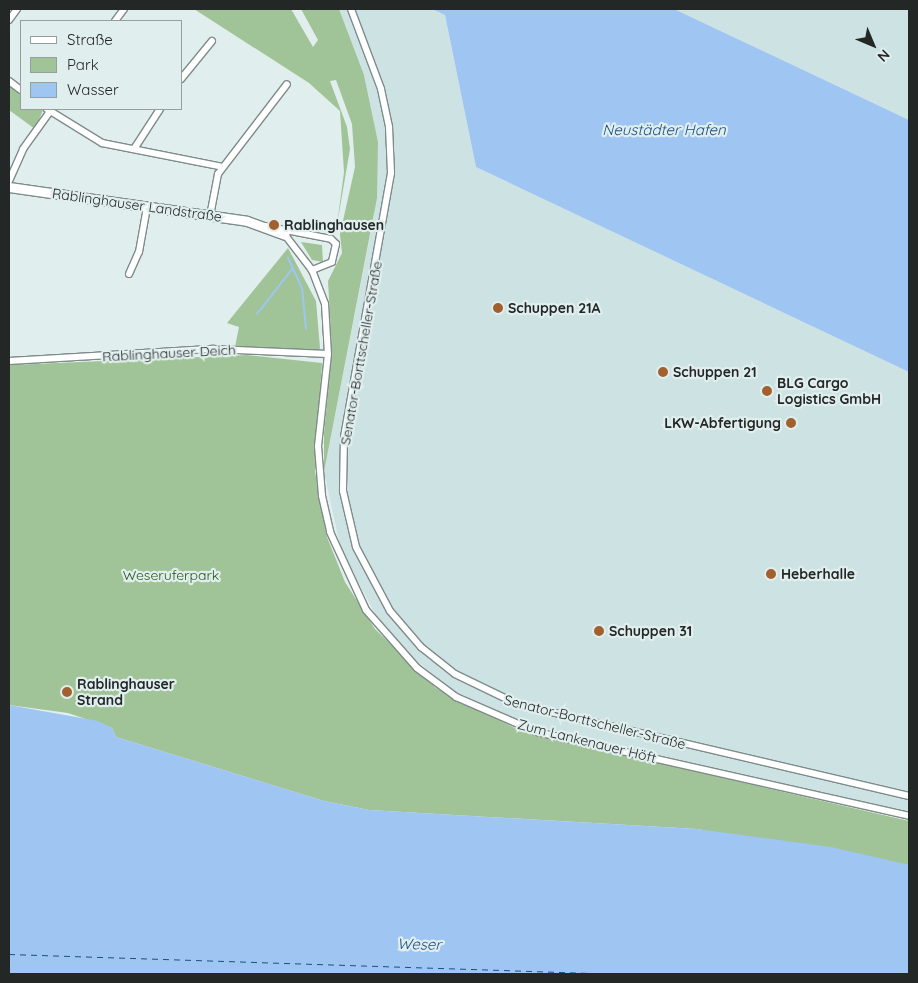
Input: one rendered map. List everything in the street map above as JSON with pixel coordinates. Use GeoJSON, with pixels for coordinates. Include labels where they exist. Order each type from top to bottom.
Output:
{"type":"FeatureCollection","features":[{"type":"Feature","properties":{"kind":"street"},"geometry":{"type":"LineString","coordinates":[[9,20],[16,9]]}},
{"type":"Feature","properties":{"kind":"street"},"geometry":{"type":"LineString","coordinates":[[116,20],[124,9]]}},
{"type":"Feature","properties":{"kind":"street","name":"Senator-Borttscheller-Straße"},"geometry":{"type":"LineString","coordinates":[[351,9],[381,89],[389,127],[391,173],[344,437],[343,491],[356,548],[390,611],[421,647],[455,674],[517,704],[909,796]]}},
{"type":"Feature","properties":{"kind":"street"},"geometry":{"type":"LineString","coordinates":[[182,78],[212,41]]}},
{"type":"Feature","properties":{"kind":"street"},"geometry":{"type":"LineString","coordinates":[[9,82],[20,89]]}},
{"type":"Feature","properties":{"kind":"street"},"geometry":{"type":"LineString","coordinates":[[210,216],[223,167],[287,84]]}},
{"type":"Feature","properties":{"kind":"street"},"geometry":{"type":"LineString","coordinates":[[9,181],[23,149],[49,110],[88,137],[134,149],[223,167]]}},
{"type":"Feature","properties":{"kind":"street"},"geometry":{"type":"LineString","coordinates":[[134,149],[159,110]]}},
{"type":"Feature","properties":{"kind":"street","name":"Rablinghauser Landstraße"},"geometry":{"type":"LineString","coordinates":[[9,187],[210,216],[331,239],[336,244],[332,262],[312,270]]}},
{"type":"Feature","properties":{"kind":"street"},"geometry":{"type":"LineString","coordinates":[[129,274],[139,252],[147,207]]}},
{"type":"Feature","properties":{"kind":"street","name":"Rablinghauser Landstraße"},"geometry":{"type":"LineString","coordinates":[[266,226],[285,236]]}},
{"type":"Feature","properties":{"kind":"street","name":"Zum Lankenauer Höft"},"geometry":{"type":"LineString","coordinates":[[285,236],[312,270],[325,304],[328,354],[318,446],[322,496],[330,532],[366,610],[392,644],[436,684],[494,717],[537,732],[909,816]]}},
{"type":"Feature","properties":{"kind":"street","name":"Rablinghauser Deich"},"geometry":{"type":"LineString","coordinates":[[9,361],[214,349],[328,354]]}},
{"type":"Feature","properties":{"kind":"shaded area"},"geometry":{"type":"Polygon","coordinates":[[[339,9],[432,9],[445,15],[476,167],[909,372],[909,813],[522,723],[452,690],[405,651],[379,621],[341,550],[324,472],[374,216],[378,142],[364,75],[339,9]]]}},
{"type":"Feature","properties":{"kind":"shaded area"},"geometry":{"type":"Polygon","coordinates":[[[674,9],[909,9],[909,120],[674,9]]]}},
{"type":"Feature","properties":{"kind":"green space"},"geometry":{"type":"Polygon","coordinates":[[[194,9],[291,9],[313,47],[318,40],[301,9],[339,9],[364,75],[378,142],[377,198],[324,472],[324,432],[332,353],[328,281],[342,253],[340,234],[355,167],[352,124],[336,80],[330,81],[347,127],[350,149],[337,225],[344,172],[340,111],[309,83],[194,9]]]}},
{"type":"Feature","properties":{"kind":"green space"},"geometry":{"type":"Polygon","coordinates":[[[9,86],[20,94],[20,110],[43,110],[35,129],[9,110],[9,86]]]}},
{"type":"Feature","properties":{"kind":"green space"},"geometry":{"type":"Polygon","coordinates":[[[301,242],[322,245],[323,262],[312,260],[301,242]]]}},
{"type":"Feature","properties":{"kind":"green space"},"geometry":{"type":"Polygon","coordinates":[[[288,248],[316,301],[320,348],[318,352],[235,347],[239,327],[227,323],[288,248]]]}},
{"type":"Feature","properties":{"kind":"green space","name":"Weseruferpark"},"geometry":{"type":"Polygon","coordinates":[[[247,355],[322,363],[315,471],[327,537],[345,582],[375,629],[436,688],[521,731],[909,821],[909,865],[697,829],[369,810],[324,801],[116,737],[112,728],[68,713],[9,705],[9,365],[247,355]]]}},
{"type":"Feature","properties":{"kind":"water","name":"Neustädter Hafen"},"geometry":{"type":"Polygon","coordinates":[[[432,9],[674,9],[909,120],[909,372],[476,167],[445,15],[432,9]]]}},
{"type":"Feature","properties":{"kind":"water","name":"Weser"},"geometry":{"type":"Polygon","coordinates":[[[9,705],[98,721],[112,728],[116,737],[324,801],[369,810],[697,829],[831,847],[909,865],[909,974],[9,974],[9,705]]]}},
{"type":"Feature","properties":{"kind":"waterway"},"geometry":{"type":"LineString","coordinates":[[288,258],[302,288],[306,329]]}},
{"type":"Feature","properties":{"kind":"waterway"},"geometry":{"type":"LineString","coordinates":[[257,314],[293,268]]}},
{"type":"Feature","properties":{"kind":"ferry route"},"geometry":{"type":"LineString","coordinates":[[9,954],[621,974]]}},
{"type":"Feature","properties":{"kind":"place","name":"Rablinghausen"},"geometry":{"type":"Point","coordinates":[274,225]}},
{"type":"Feature","properties":{"kind":"place","name":"Schuppen 21A"},"geometry":{"type":"Point","coordinates":[498,308]}},
{"type":"Feature","properties":{"kind":"place","name":"Schuppen 21"},"geometry":{"type":"Point","coordinates":[663,372]}},
{"type":"Feature","properties":{"kind":"place","name":"BLG Cargo Logistics GmbH"},"geometry":{"type":"Point","coordinates":[767,391]}},
{"type":"Feature","properties":{"kind":"place","name":"LKW-Abfertigung"},"geometry":{"type":"Point","coordinates":[791,423]}},
{"type":"Feature","properties":{"kind":"place","name":"Heberhalle"},"geometry":{"type":"Point","coordinates":[771,574]}},
{"type":"Feature","properties":{"kind":"place","name":"Schuppen 31"},"geometry":{"type":"Point","coordinates":[599,631]}},
{"type":"Feature","properties":{"kind":"place","name":"Rablinghauser Strand"},"geometry":{"type":"Point","coordinates":[67,692]}}]}
